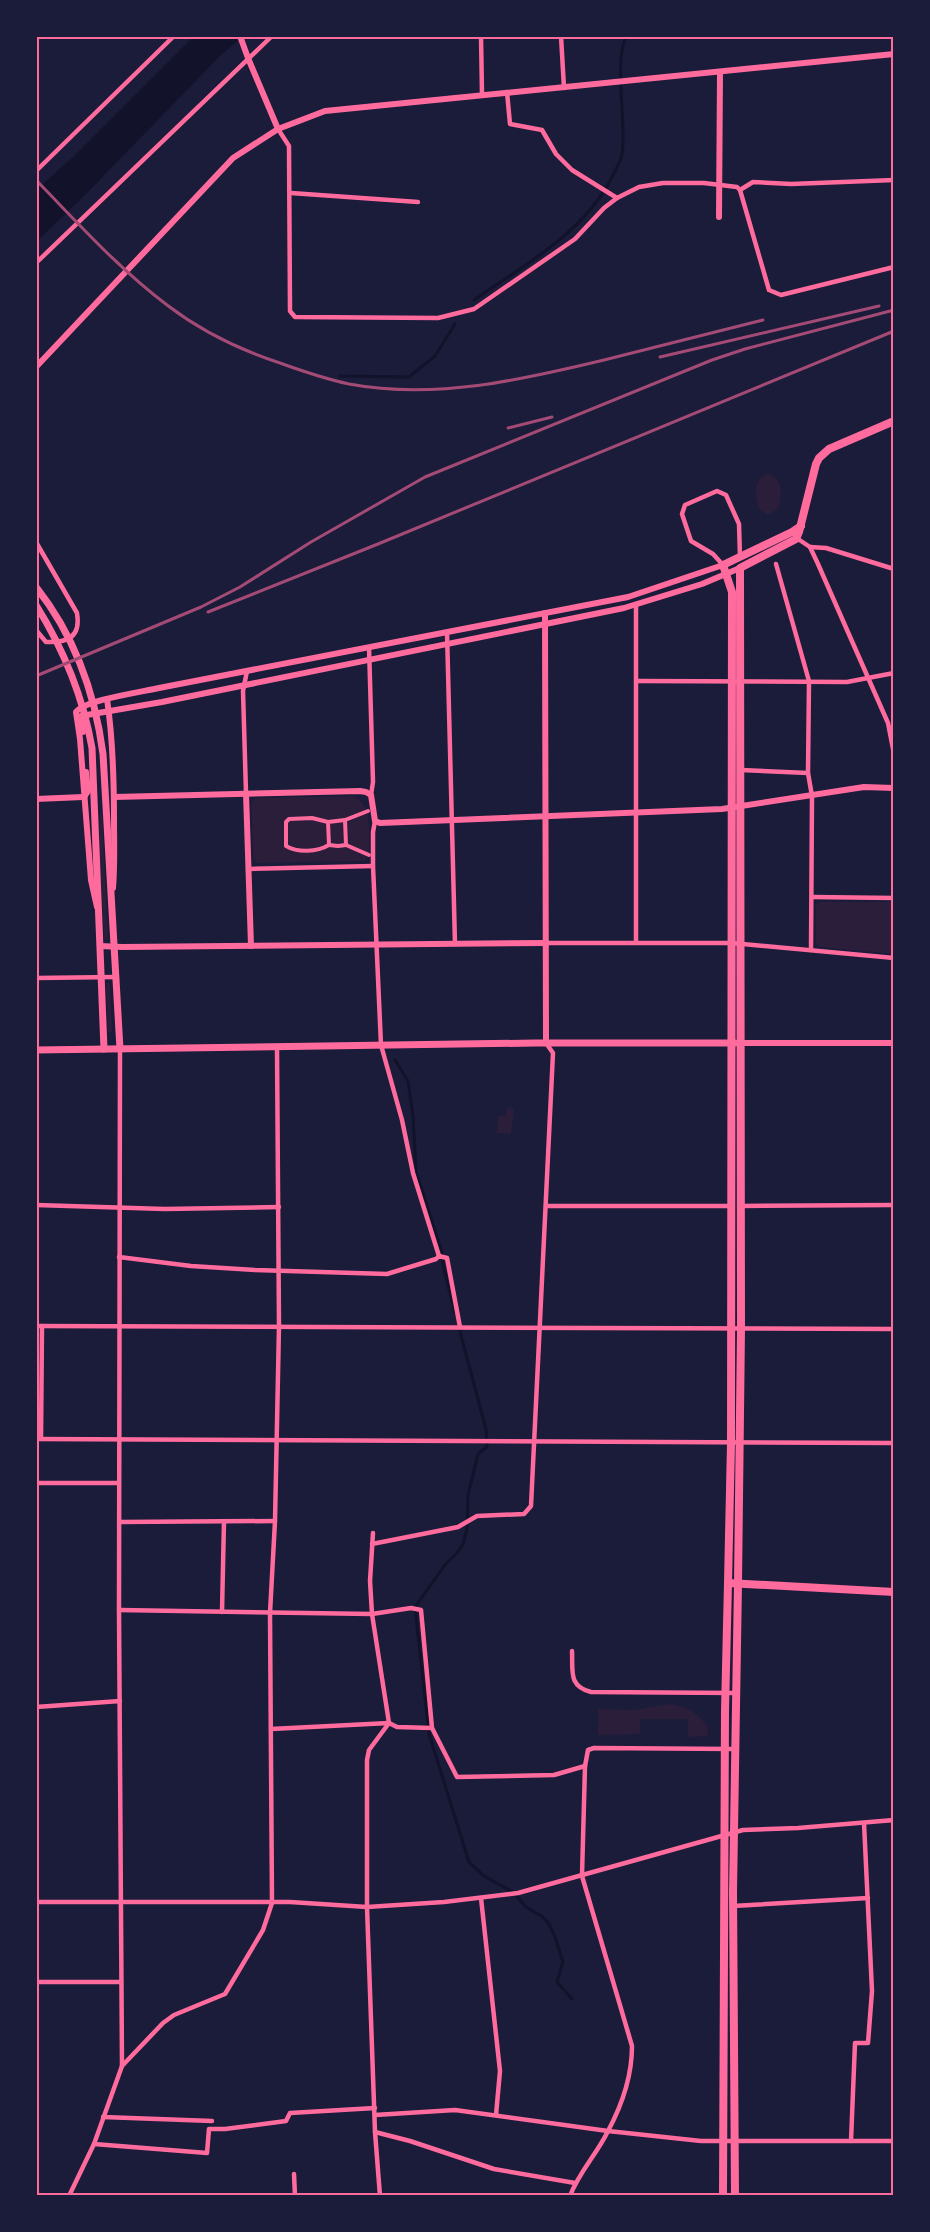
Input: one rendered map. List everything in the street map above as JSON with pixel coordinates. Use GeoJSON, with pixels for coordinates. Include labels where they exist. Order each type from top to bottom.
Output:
{"type":"FeatureCollection","features":[{"type":"Feature","properties":{"kind":"main road"},"geometry":{"type":"LineString","coordinates":[[740,568],[794,535],[801,526],[816,464],[822,454],[894,421]]}},
{"type":"Feature","properties":{"kind":"main road"},"geometry":{"type":"LineString","coordinates":[[723,2196],[724,1834],[728,1583],[741,1329],[742,944],[741,770],[732,592],[723,565],[794,535]]}},
{"type":"Feature","properties":{"kind":"main road"},"geometry":{"type":"LineString","coordinates":[[735,2196],[733,1906],[738,1583],[730,1329],[732,808],[740,557]]}},
{"type":"Feature","properties":{"kind":"main road"},"geometry":{"type":"LineString","coordinates":[[36,587],[58,616],[69,637],[93,700],[102,746],[120,1049]]}},
{"type":"Feature","properties":{"kind":"main road"},"geometry":{"type":"LineString","coordinates":[[36,605],[59,644],[76,686],[92,748],[104,1048]]}},
{"type":"Feature","properties":{"kind":"main road"},"geometry":{"type":"LineString","coordinates":[[36,1050],[546,1043],[741,1044]]}},
{"type":"Feature","properties":{"kind":"main road"},"geometry":{"type":"LineString","coordinates":[[728,1583],[894,1592]]}},
{"type":"Feature","properties":{"kind":"street"},"geometry":{"type":"LineString","coordinates":[[36,171],[174,36]]}},
{"type":"Feature","properties":{"kind":"street"},"geometry":{"type":"LineString","coordinates":[[240,36],[278,129],[289,146],[290,311],[295,317],[438,318],[474,309],[575,239],[604,208],[617,198],[652,184],[737,187],[740,190],[769,290],[781,295],[894,267]]}},
{"type":"Feature","properties":{"kind":"street"},"geometry":{"type":"LineString","coordinates":[[36,263],[79,224],[247,56],[272,36]]}},
{"type":"Feature","properties":{"kind":"street"},"geometry":{"type":"LineString","coordinates":[[481,36],[482,94]]}},
{"type":"Feature","properties":{"kind":"street"},"geometry":{"type":"LineString","coordinates":[[561,36],[564,88]]}},
{"type":"Feature","properties":{"kind":"street"},"geometry":{"type":"LineString","coordinates":[[36,367],[233,158],[278,129],[325,111],[894,54]]}},
{"type":"Feature","properties":{"kind":"street"},"geometry":{"type":"LineString","coordinates":[[719,217],[720,72]]}},
{"type":"Feature","properties":{"kind":"street"},"geometry":{"type":"LineString","coordinates":[[507,92],[510,124],[542,130],[556,154],[572,170],[603,187],[617,198]]}},
{"type":"Feature","properties":{"kind":"street"},"geometry":{"type":"LineString","coordinates":[[740,190],[753,182],[791,184],[894,180]]}},
{"type":"Feature","properties":{"kind":"street"},"geometry":{"type":"LineString","coordinates":[[291,193],[418,202]]}},
{"type":"Feature","properties":{"kind":"street"},"geometry":{"type":"LineString","coordinates":[[36,390],[36,398]]}},
{"type":"Feature","properties":{"kind":"street"},"geometry":{"type":"LineString","coordinates":[[97,908],[91,880],[83,797],[76,712],[79,708],[128,694],[628,597],[723,565],[713,554],[691,541],[682,514],[685,505],[717,491],[726,495],[739,524],[740,557]]}},
{"type":"Feature","properties":{"kind":"street"},"geometry":{"type":"LineString","coordinates":[[794,535],[810,547],[867,679],[891,723],[894,754]]}},
{"type":"Feature","properties":{"kind":"street"},"geometry":{"type":"LineString","coordinates":[[36,542],[77,613],[79,624],[73,636],[64,642],[46,642],[36,630]]}},
{"type":"Feature","properties":{"kind":"street"},"geometry":{"type":"LineString","coordinates":[[810,547],[826,548],[894,568]]}},
{"type":"Feature","properties":{"kind":"street"},"geometry":{"type":"LineString","coordinates":[[776,564],[809,681],[808,773],[812,796],[811,950]]}},
{"type":"Feature","properties":{"kind":"street"},"geometry":{"type":"LineString","coordinates":[[36,799],[83,797],[88,791],[81,716],[447,645],[636,605],[740,568]]}},
{"type":"Feature","properties":{"kind":"street"},"geometry":{"type":"LineString","coordinates":[[636,605],[636,942]]}},
{"type":"Feature","properties":{"kind":"street"},"geometry":{"type":"LineString","coordinates":[[372,1544],[463,1525],[477,1516],[524,1514],[531,1506],[553,1053],[546,1043],[545,613]]}},
{"type":"Feature","properties":{"kind":"street"},"geometry":{"type":"LineString","coordinates":[[447,632],[455,944]]}},
{"type":"Feature","properties":{"kind":"street"},"geometry":{"type":"LineString","coordinates":[[369,647],[373,782],[370,795],[375,821],[373,866],[381,1045],[402,1120],[413,1173],[441,1256]]}},
{"type":"Feature","properties":{"kind":"street"},"geometry":{"type":"LineString","coordinates":[[247,671],[243,685],[251,946]]}},
{"type":"Feature","properties":{"kind":"street"},"geometry":{"type":"LineString","coordinates":[[637,681],[847,682],[894,673]]}},
{"type":"Feature","properties":{"kind":"street"},"geometry":{"type":"LineString","coordinates":[[107,699],[114,797],[115,871],[112,901]]}},
{"type":"Feature","properties":{"kind":"street"},"geometry":{"type":"LineString","coordinates":[[741,770],[808,773]]}},
{"type":"Feature","properties":{"kind":"street"},"geometry":{"type":"LineString","coordinates":[[375,821],[380,823],[732,808],[864,787],[894,788]]}},
{"type":"Feature","properties":{"kind":"street"},"geometry":{"type":"LineString","coordinates":[[114,797],[360,791],[370,795]]}},
{"type":"Feature","properties":{"kind":"street"},"geometry":{"type":"LineString","coordinates":[[368,811],[345,820],[337,819],[328,822],[312,818],[289,819],[286,822],[285,834],[286,846],[291,849],[316,850],[329,844],[346,845],[369,855]]}},
{"type":"Feature","properties":{"kind":"street"},"geometry":{"type":"LineString","coordinates":[[345,820],[346,845]]}},
{"type":"Feature","properties":{"kind":"street"},"geometry":{"type":"LineString","coordinates":[[328,822],[329,844]]}},
{"type":"Feature","properties":{"kind":"street"},"geometry":{"type":"LineString","coordinates":[[248,869],[373,866]]}},
{"type":"Feature","properties":{"kind":"street"},"geometry":{"type":"LineString","coordinates":[[812,897],[894,897]]}},
{"type":"Feature","properties":{"kind":"street"},"geometry":{"type":"LineString","coordinates":[[100,946],[732,943],[894,958]]}},
{"type":"Feature","properties":{"kind":"street"},"geometry":{"type":"LineString","coordinates":[[36,978],[115,977]]}},
{"type":"Feature","properties":{"kind":"street"},"geometry":{"type":"LineString","coordinates":[[741,1044],[894,1043]]}},
{"type":"Feature","properties":{"kind":"street"},"geometry":{"type":"LineString","coordinates":[[122,2066],[168,2019],[225,1994],[263,1930],[272,1903],[270,1613],[275,1521],[279,1326],[277,1048]]}},
{"type":"Feature","properties":{"kind":"street"},"geometry":{"type":"LineString","coordinates":[[69,2196],[94,2144],[122,2066],[119,1610],[120,1049]]}},
{"type":"Feature","properties":{"kind":"street"},"geometry":{"type":"LineString","coordinates":[[36,1205],[120,1208],[279,1207]]}},
{"type":"Feature","properties":{"kind":"street"},"geometry":{"type":"LineString","coordinates":[[546,1206],[894,1205]]}},
{"type":"Feature","properties":{"kind":"street"},"geometry":{"type":"LineString","coordinates":[[119,1257],[191,1266],[278,1272],[387,1274],[441,1256],[447,1258],[458,1327]]}},
{"type":"Feature","properties":{"kind":"street"},"geometry":{"type":"LineString","coordinates":[[36,1326],[894,1329]]}},
{"type":"Feature","properties":{"kind":"street"},"geometry":{"type":"LineString","coordinates":[[42,1326],[38,1439],[894,1443]]}},
{"type":"Feature","properties":{"kind":"street"},"geometry":{"type":"LineString","coordinates":[[36,1484],[119,1484]]}},
{"type":"Feature","properties":{"kind":"street"},"geometry":{"type":"LineString","coordinates":[[222,1612],[224,1521]]}},
{"type":"Feature","properties":{"kind":"street"},"geometry":{"type":"LineString","coordinates":[[119,1522],[275,1521]]}},
{"type":"Feature","properties":{"kind":"street"},"geometry":{"type":"LineString","coordinates":[[373,1533],[369,1581],[389,1723],[369,1750],[367,1838],[367,1907],[375,2132],[380,2196]]}},
{"type":"Feature","properties":{"kind":"street"},"geometry":{"type":"LineString","coordinates":[[119,1610],[372,1614],[411,1608],[421,1610],[431,1728],[457,1777],[555,1775],[585,1766]]}},
{"type":"Feature","properties":{"kind":"street"},"geometry":{"type":"LineString","coordinates":[[572,1651],[573,1679],[577,1685],[591,1692],[736,1693]]}},
{"type":"Feature","properties":{"kind":"street"},"geometry":{"type":"LineString","coordinates":[[36,1707],[120,1701]]}},
{"type":"Feature","properties":{"kind":"street"},"geometry":{"type":"LineString","coordinates":[[271,1729],[389,1723],[397,1727],[431,1728]]}},
{"type":"Feature","properties":{"kind":"street"},"geometry":{"type":"LineString","coordinates":[[570,2196],[575,2182],[608,2131],[632,2066],[632,2046],[582,1876],[585,1766],[588,1750],[594,1748],[735,1749]]}},
{"type":"Feature","properties":{"kind":"street"},"geometry":{"type":"LineString","coordinates":[[36,1902],[290,1902],[367,1907],[481,1898],[518,1893],[743,1830],[894,1820]]}},
{"type":"Feature","properties":{"kind":"street"},"geometry":{"type":"LineString","coordinates":[[851,2140],[855,2043],[868,2043],[872,1991],[864,1823]]}},
{"type":"Feature","properties":{"kind":"street"},"geometry":{"type":"LineString","coordinates":[[481,1898],[500,2071],[496,2115]]}},
{"type":"Feature","properties":{"kind":"street"},"geometry":{"type":"LineString","coordinates":[[724,1907],[868,1898]]}},
{"type":"Feature","properties":{"kind":"street"},"geometry":{"type":"LineString","coordinates":[[36,1982],[121,1982]]}},
{"type":"Feature","properties":{"kind":"street"},"geometry":{"type":"LineString","coordinates":[[94,2144],[207,2153],[209,2129],[286,2121],[290,2114],[375,2108]]}},
{"type":"Feature","properties":{"kind":"street"},"geometry":{"type":"LineString","coordinates":[[375,2115],[455,2110],[701,2141],[723,2139],[894,2141]]}},
{"type":"Feature","properties":{"kind":"street"},"geometry":{"type":"LineString","coordinates":[[103,2117],[212,2121]]}},
{"type":"Feature","properties":{"kind":"street"},"geometry":{"type":"LineString","coordinates":[[375,2132],[494,2169],[575,2182]]}},
{"type":"Feature","properties":{"kind":"street"},"geometry":{"type":"LineString","coordinates":[[294,2174],[295,2196]]}},
{"type":"Feature","properties":{"kind":"shaded area"},"geometry":{"type":"Polygon","coordinates":[[[194,36],[243,36],[221,55],[36,242],[36,190],[72,158],[194,36]]]}},
{"type":"Feature","properties":{"kind":"shaded area"},"geometry":{"type":"Polygon","coordinates":[[[769,474],[774,476],[781,488],[781,499],[778,509],[768,515],[760,510],[756,499],[756,489],[760,479],[769,474]]]}},
{"type":"Feature","properties":{"kind":"shaded area"},"geometry":{"type":"Polygon","coordinates":[[[352,796],[364,806],[369,822],[369,856],[364,861],[256,863],[253,857],[251,803],[255,798],[352,796]]]}},
{"type":"Feature","properties":{"kind":"shaded area"},"geometry":{"type":"Polygon","coordinates":[[[100,813],[102,813],[108,939],[106,940],[104,938],[100,863],[100,813]]]}},
{"type":"Feature","properties":{"kind":"shaded area"},"geometry":{"type":"Polygon","coordinates":[[[819,902],[894,902],[894,954],[820,947],[816,943],[816,905],[819,902]]]}},
{"type":"Feature","properties":{"kind":"shaded area"},"geometry":{"type":"Polygon","coordinates":[[[106,982],[110,983],[112,1031],[110,1033],[108,1032],[106,982]]]}},
{"type":"Feature","properties":{"kind":"shaded area"},"geometry":{"type":"Polygon","coordinates":[[[507,1108],[514,1109],[511,1134],[497,1133],[498,1115],[506,1116],[507,1108]]]}},
{"type":"Feature","properties":{"kind":"shaded area"},"geometry":{"type":"Polygon","coordinates":[[[670,1704],[682,1706],[696,1714],[708,1727],[707,1736],[688,1737],[688,1719],[640,1719],[640,1734],[598,1735],[598,1709],[634,1710],[670,1704]]]}},
{"type":"Feature","properties":{"kind":"waterway"},"geometry":{"type":"LineString","coordinates":[[474,300],[552,246],[570,231],[601,196],[622,154],[621,59],[627,36]]}},
{"type":"Feature","properties":{"kind":"waterway"},"geometry":{"type":"LineString","coordinates":[[340,376],[409,377],[435,356],[455,324]]}},
{"type":"Feature","properties":{"kind":"waterway"},"geometry":{"type":"LineString","coordinates":[[395,1060],[408,1081],[413,1116],[416,1172],[442,1252],[455,1313]]}},
{"type":"Feature","properties":{"kind":"waterway"},"geometry":{"type":"LineString","coordinates":[[459,1328],[486,1429],[487,1447],[478,1454],[468,1495],[467,1529],[463,1544],[415,1607],[429,1734],[469,1862],[484,1876],[513,1892],[526,1907],[543,1917],[549,1924],[563,1962],[557,1982],[572,1999]]}},
{"type":"Feature","properties":{"kind":"railway"},"geometry":{"type":"LineString","coordinates":[[36,180],[132,276],[193,323],[250,352],[305,372],[349,384],[413,390],[478,386],[604,360],[763,320]]}},
{"type":"Feature","properties":{"kind":"railway"},"geometry":{"type":"LineString","coordinates":[[660,357],[879,306]]}},
{"type":"Feature","properties":{"kind":"railway"},"geometry":{"type":"LineString","coordinates":[[36,676],[201,607],[240,587],[311,542],[425,477],[712,360],[745,349],[894,310]]}},
{"type":"Feature","properties":{"kind":"railway"},"geometry":{"type":"LineString","coordinates":[[208,612],[894,331]]}},
{"type":"Feature","properties":{"kind":"railway"},"geometry":{"type":"LineString","coordinates":[[508,428],[552,417]]}}]}
